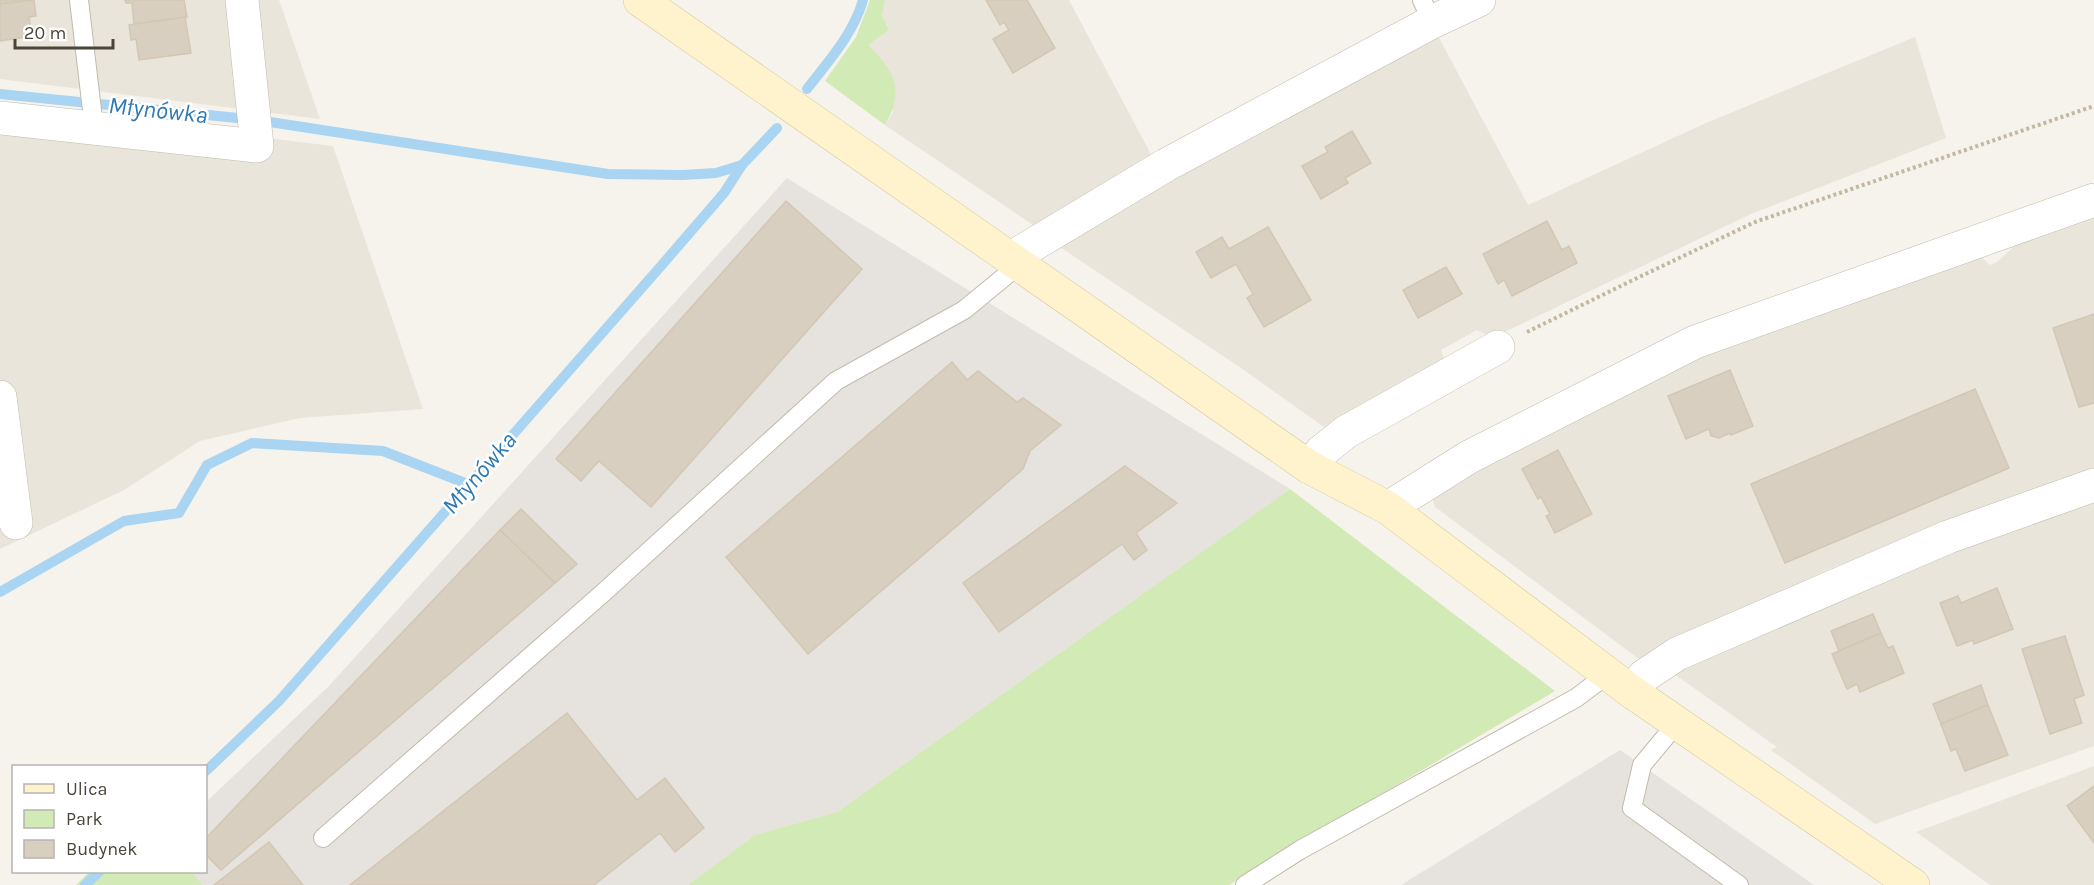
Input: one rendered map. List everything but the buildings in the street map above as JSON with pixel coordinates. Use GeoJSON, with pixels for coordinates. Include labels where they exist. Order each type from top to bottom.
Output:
{"type":"FeatureCollection","features":[{"type":"Feature","properties":{"kind":"street"},"geometry":{"type":"LineString","coordinates":[[0,118],[256,147],[254,101],[242,0]]}},
{"type":"Feature","properties":{"kind":"street"},"geometry":{"type":"LineString","coordinates":[[640,0],[1310,468],[1388,508],[1620,683],[1897,881]]}},
{"type":"Feature","properties":{"kind":"street"},"geometry":{"type":"LineString","coordinates":[[1015,261],[1166,165],[1427,11],[1479,0]]}},
{"type":"Feature","properties":{"kind":"street"},"geometry":{"type":"LineString","coordinates":[[1388,508],[1469,457],[1695,342],[2094,200]]}},
{"type":"Feature","properties":{"kind":"street"},"geometry":{"type":"LineString","coordinates":[[1310,468],[1321,452],[1346,432],[1498,347]]}},
{"type":"Feature","properties":{"kind":"street"},"geometry":{"type":"LineString","coordinates":[[0,397],[16,523]]}},
{"type":"Feature","properties":{"kind":"street"},"geometry":{"type":"LineString","coordinates":[[1620,683],[1644,676],[1677,654],[1948,537],[2094,485]]}},
{"type":"Feature","properties":{"kind":"lane"},"geometry":{"type":"LineString","coordinates":[[79,0],[94,127]]}},
{"type":"Feature","properties":{"kind":"lane"},"geometry":{"type":"LineString","coordinates":[[323,838],[603,593],[836,381],[964,310],[1015,261]]}},
{"type":"Feature","properties":{"kind":"lane"},"geometry":{"type":"LineString","coordinates":[[1245,885],[1300,850],[1576,698],[1620,683]]}},
{"type":"Feature","properties":{"kind":"lane"},"geometry":{"type":"LineString","coordinates":[[1677,723],[1642,765],[1632,808],[1739,885]]}},
{"type":"Feature","properties":{"kind":"path"},"geometry":{"type":"LineString","coordinates":[[1498,347],[1755,222],[2094,106]]}},
{"type":"Feature","properties":{"kind":"shaded area"},"geometry":{"type":"Polygon","coordinates":[[[0,0],[279,0],[320,119],[0,79],[0,0]]]}},
{"type":"Feature","properties":{"kind":"shaded area"},"geometry":{"type":"Polygon","coordinates":[[[885,0],[1069,0],[1154,160],[1033,225],[885,125],[893,112],[868,45],[889,30],[882,15],[885,0]]]}},
{"type":"Feature","properties":{"kind":"shaded area"},"geometry":{"type":"Polygon","coordinates":[[[1437,34],[1528,205],[1706,123],[1915,37],[1946,138],[1751,214],[1492,338],[1477,330],[1441,350],[1445,363],[1327,429],[1238,366],[1057,245],[1437,34]]]}},
{"type":"Feature","properties":{"kind":"shaded area"},"geometry":{"type":"Polygon","coordinates":[[[0,106],[333,146],[423,409],[300,418],[200,441],[124,490],[0,549],[0,106]]]}},
{"type":"Feature","properties":{"kind":"shaded area"},"geometry":{"type":"Polygon","coordinates":[[[787,178],[1290,489],[837,812],[755,835],[688,885],[203,885],[192,873],[207,873],[207,801],[329,686],[787,178]]]}},
{"type":"Feature","properties":{"kind":"shaded area"},"geometry":{"type":"Polygon","coordinates":[[[2094,214],[2094,469],[1829,569],[1639,659],[1435,507],[1432,498],[1462,479],[1691,359],[1981,256],[1989,265],[1997,262],[2022,239],[2094,214]]]}},
{"type":"Feature","properties":{"kind":"shaded area"},"geometry":{"type":"Polygon","coordinates":[[[2094,498],[2094,746],[1875,824],[1771,750],[1777,747],[1670,671],[1953,547],[2094,498]]]}},
{"type":"Feature","properties":{"kind":"shaded area"},"geometry":{"type":"Polygon","coordinates":[[[1620,750],[1814,885],[1401,885],[1620,750]]]}},
{"type":"Feature","properties":{"kind":"shaded area"},"geometry":{"type":"Polygon","coordinates":[[[2094,766],[2094,885],[1990,885],[1916,832],[2094,766]]]}},
{"type":"Feature","properties":{"kind":"green space"},"geometry":{"type":"Polygon","coordinates":[[[870,0],[885,0],[882,15],[889,30],[868,45],[885,64],[894,82],[895,102],[885,125],[825,81],[856,37],[870,0]]]}},
{"type":"Feature","properties":{"kind":"green space"},"geometry":{"type":"Polygon","coordinates":[[[1290,489],[1555,691],[1229,885],[688,885],[755,835],[837,812],[1290,489]]]}},
{"type":"Feature","properties":{"kind":"green space"},"geometry":{"type":"Polygon","coordinates":[[[88,873],[192,873],[203,885],[76,885],[88,873]]]}},
{"type":"Feature","properties":{"kind":"waterway","name":"Młynówka"},"geometry":{"type":"LineString","coordinates":[[807,89],[847,36],[863,0]]}},
{"type":"Feature","properties":{"kind":"waterway","name":"Młynówka"},"geometry":{"type":"LineString","coordinates":[[0,94],[257,120],[608,174],[716,173],[742,165],[777,128]]}},
{"type":"Feature","properties":{"kind":"waterway","name":"Młynówka"},"geometry":{"type":"LineString","coordinates":[[207,770],[279,701],[661,266],[724,193],[742,165]]}},
{"type":"Feature","properties":{"kind":"waterway"},"geometry":{"type":"LineString","coordinates":[[0,592],[124,521],[179,513],[207,465],[252,443],[383,451],[470,485]]}},
{"type":"Feature","properties":{"kind":"waterway","name":"Młynówka"},"geometry":{"type":"LineString","coordinates":[[85,885],[98,873]]}}]}
